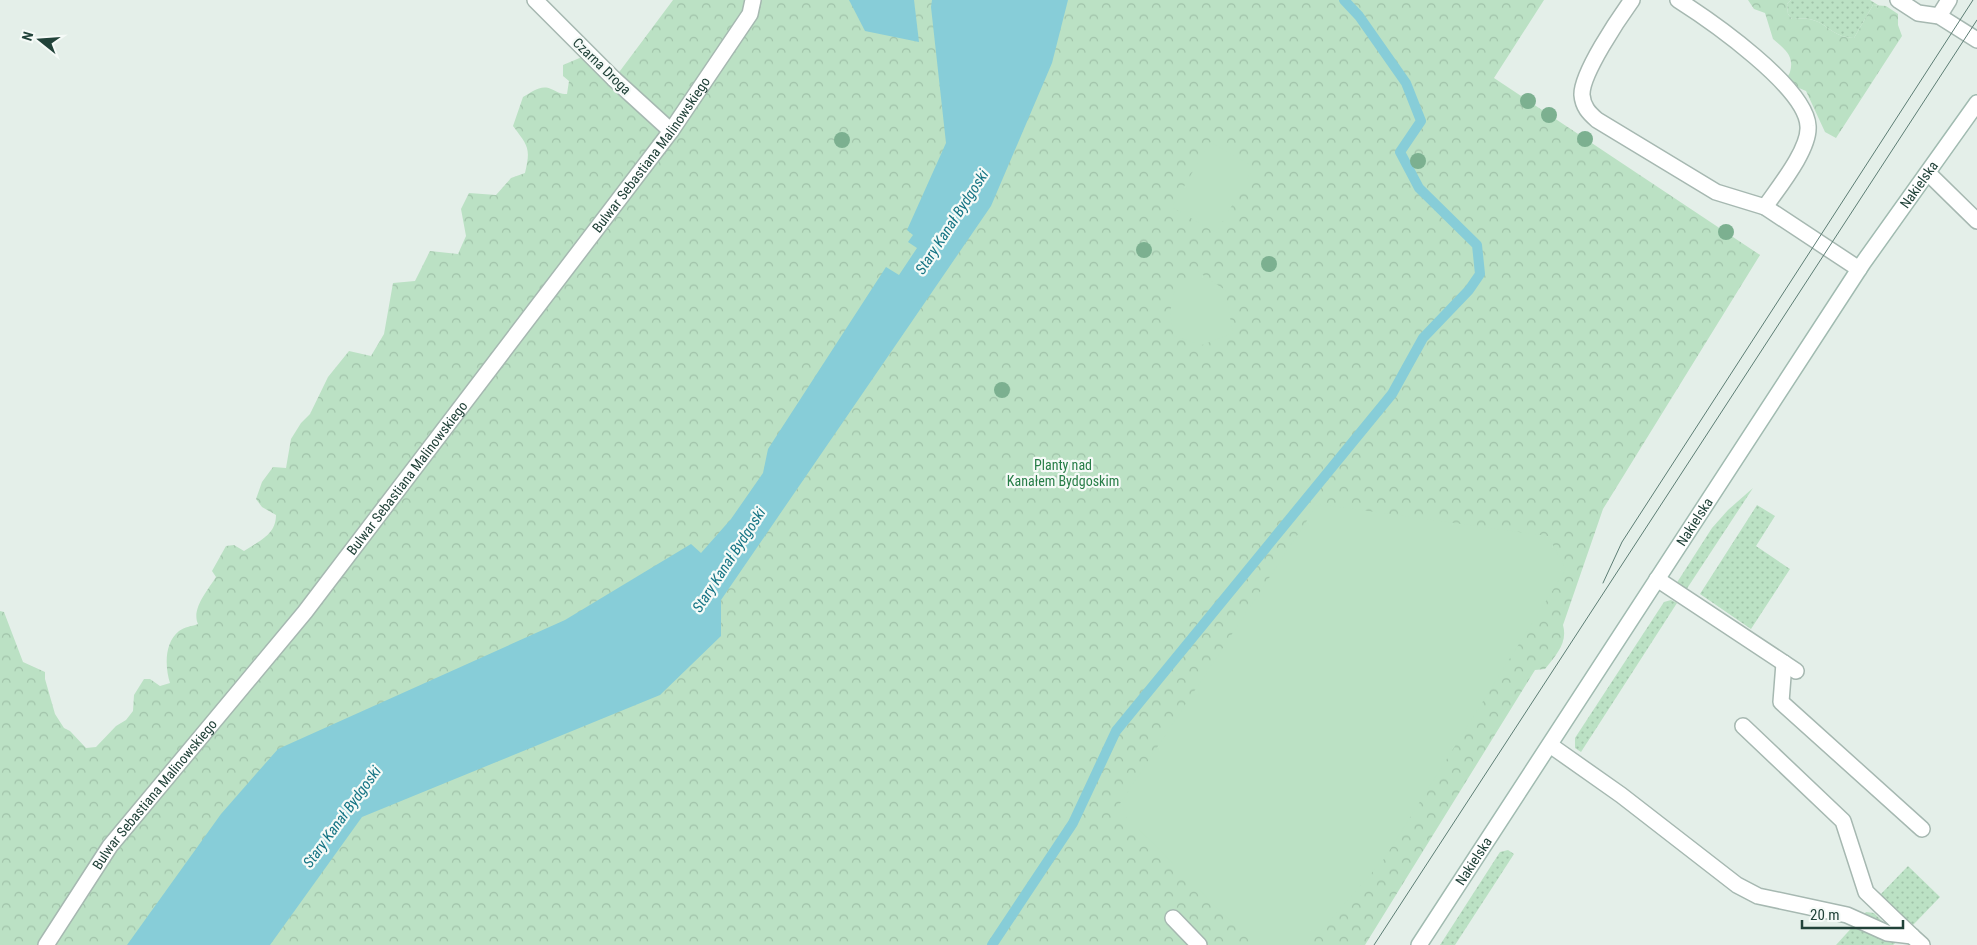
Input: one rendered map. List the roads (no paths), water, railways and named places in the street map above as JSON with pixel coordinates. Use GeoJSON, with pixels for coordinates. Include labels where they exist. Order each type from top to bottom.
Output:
{"type":"FeatureCollection","features":[{"type":"Feature","properties":{"kind":"street","name":"Czarna Droga"},"geometry":{"type":"LineString","coordinates":[[535,0],[614,79],[671,131]]}},
{"type":"Feature","properties":{"kind":"street","name":"Bulwar Sebastiana Malinowskiego"},"geometry":{"type":"LineString","coordinates":[[46,945],[110,846],[305,612],[671,131],[750,14],[753,0]]}},
{"type":"Feature","properties":{"kind":"street"},"geometry":{"type":"LineString","coordinates":[[1632,0],[1594,60],[1586,78],[1582,93],[1586,111],[1597,120],[1716,192],[1765,207],[1859,269]]}},
{"type":"Feature","properties":{"kind":"street"},"geometry":{"type":"LineString","coordinates":[[1678,0],[1714,22],[1765,64],[1803,109],[1808,127],[1804,146],[1765,207]]}},
{"type":"Feature","properties":{"kind":"street"},"geometry":{"type":"LineString","coordinates":[[1898,0],[1918,12],[1939,16],[1977,40]]}},
{"type":"Feature","properties":{"kind":"street"},"geometry":{"type":"LineString","coordinates":[[1939,16],[1949,0]]}},
{"type":"Feature","properties":{"kind":"street","name":"Nakielska"},"geometry":{"type":"LineString","coordinates":[[1419,945],[1883,232],[1928,173],[1977,103]]}},
{"type":"Feature","properties":{"kind":"street"},"geometry":{"type":"LineString","coordinates":[[1928,173],[1977,221]]}},
{"type":"Feature","properties":{"kind":"street"},"geometry":{"type":"LineString","coordinates":[[1657,579],[1790,667],[1781,702],[1922,829]]}},
{"type":"Feature","properties":{"kind":"street"},"geometry":{"type":"LineString","coordinates":[[1743,726],[1843,821],[1866,892],[1917,940]]}},
{"type":"Feature","properties":{"kind":"street"},"geometry":{"type":"LineString","coordinates":[[1550,745],[1621,795],[1737,885],[1758,896],[1847,915],[1887,933],[1917,940]]}},
{"type":"Feature","properties":{"kind":"street"},"geometry":{"type":"LineString","coordinates":[[1173,918],[1199,945]]}},
{"type":"Feature","properties":{"kind":"water"},"geometry":{"type":"Polygon","coordinates":[[[849,0],[914,0],[919,42],[865,31],[849,0]]]}},
{"type":"Feature","properties":{"kind":"water","name":"Stary Kanał Bydgoski"},"geometry":{"type":"Polygon","coordinates":[[[932,0],[1068,0],[1052,63],[991,206],[721,600],[721,636],[660,695],[362,817],[270,945],[127,945],[221,814],[278,749],[565,620],[691,544],[701,553],[731,519],[763,473],[768,449],[886,267],[899,275],[917,248],[908,242],[913,235],[907,230],[946,143],[931,7],[932,0]]]}},
{"type":"Feature","properties":{"kind":"waterway"},"geometry":{"type":"LineString","coordinates":[[992,945],[1073,823],[1116,731],[1392,394],[1423,338],[1469,290],[1480,274],[1477,245],[1419,188],[1400,152],[1421,121],[1406,83],[1359,16],[1344,0]]}},
{"type":"Feature","properties":{"kind":"tram line"},"geometry":{"type":"LineString","coordinates":[[1603,583],[1622,542],[1973,0]]}},
{"type":"Feature","properties":{"kind":"tram line"},"geometry":{"type":"LineString","coordinates":[[1374,945],[1977,20]]}},
{"type":"Feature","properties":{"kind":"park label","name":"Planty nad Kanałem Bydgoskim"},"geometry":{"type":"Point","coordinates":[1063,474]}}]}
